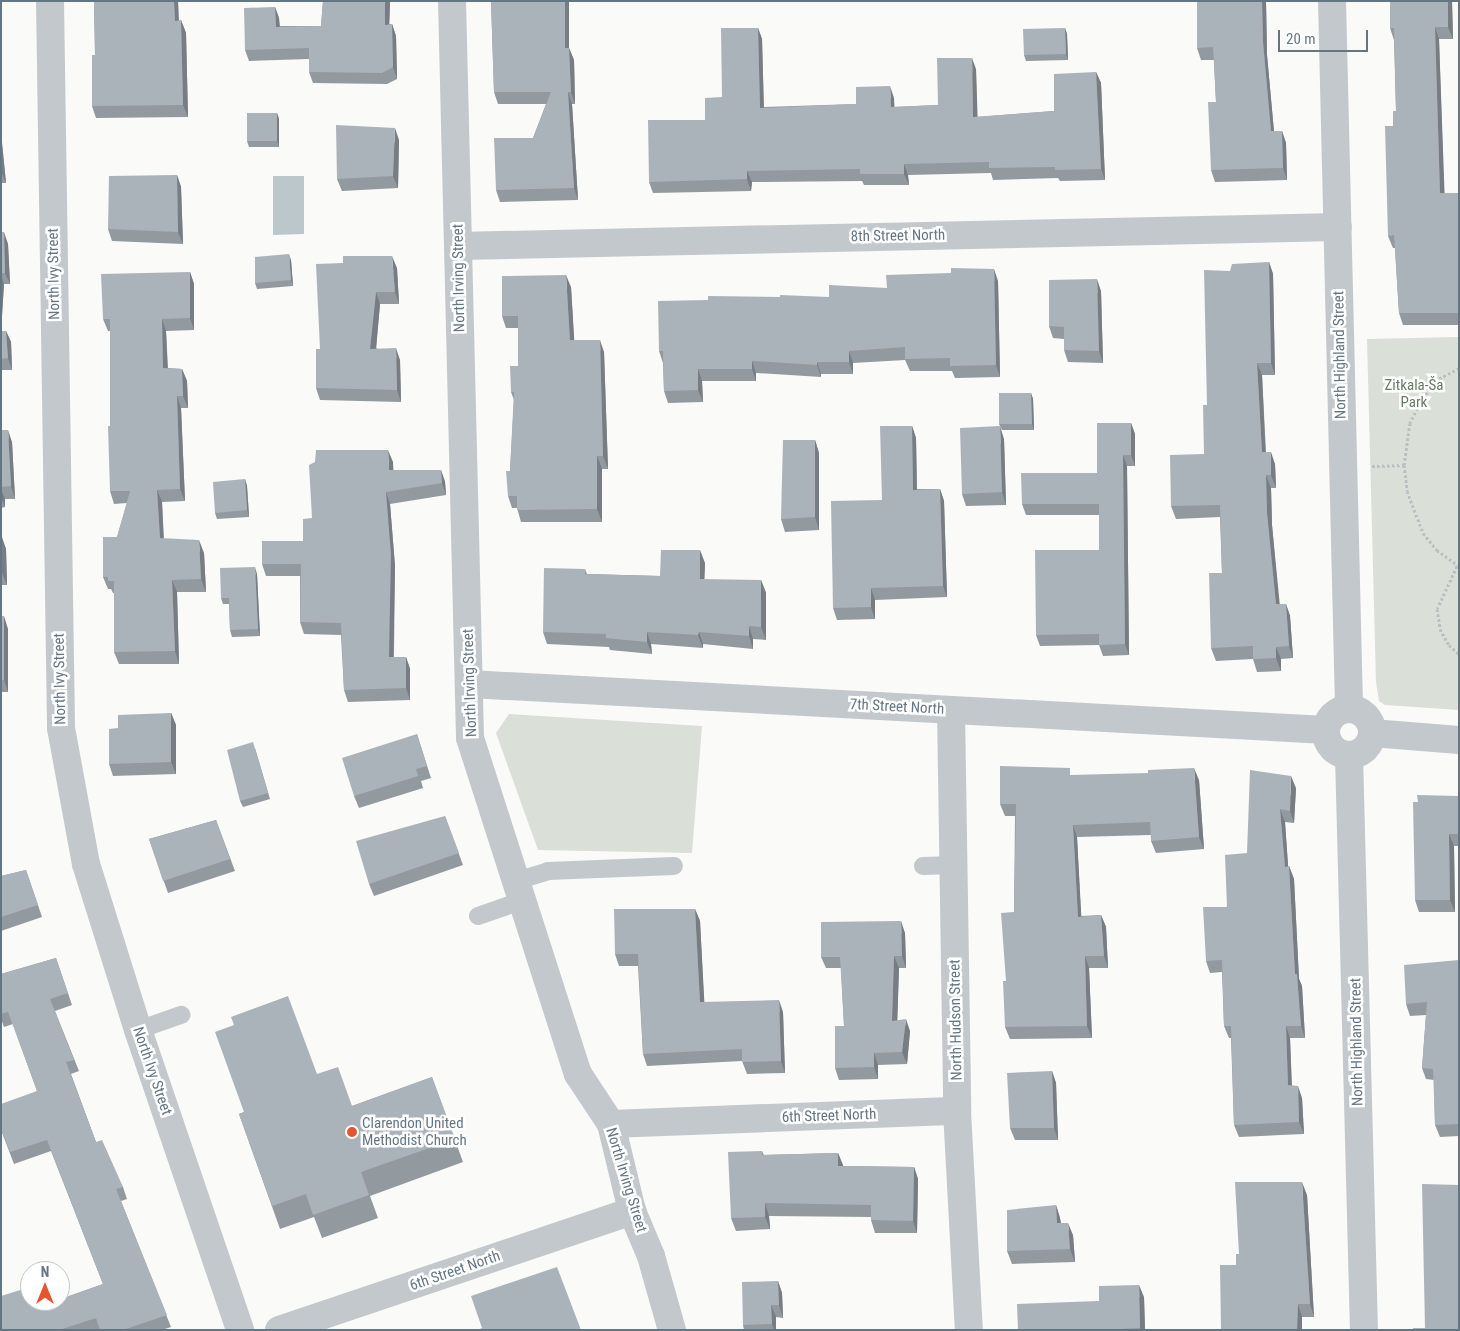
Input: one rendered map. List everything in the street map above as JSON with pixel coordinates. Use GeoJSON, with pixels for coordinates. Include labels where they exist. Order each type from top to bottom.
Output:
{"type":"FeatureCollection","features":[{"type":"Feature","properties":{"kind":"street","name":"North Ivy Street"},"geometry":{"type":"LineString","coordinates":[[50,1],[61,728],[86,864],[138,1030],[240,1330]]}},
{"type":"Feature","properties":{"kind":"street","name":"North Irving Street"},"geometry":{"type":"LineString","coordinates":[[452,1],[470,738],[578,1074],[611,1124],[632,1211],[650,1256],[672,1330]]}},
{"type":"Feature","properties":{"kind":"street","name":"North Highland Street"},"geometry":{"type":"LineString","coordinates":[[1332,1],[1349,708]]}},
{"type":"Feature","properties":{"kind":"street","name":"8th Street North"},"geometry":{"type":"LineString","coordinates":[[458,246],[1338,227]]}},
{"type":"Feature","properties":{"kind":"street","name":"7th Street North"},"geometry":{"type":"LineString","coordinates":[[469,684],[1326,730]]}},
{"type":"Feature","properties":{"kind":"street"},"geometry":{"type":"LineString","coordinates":[[1349,708],[1363,713],[1368,719],[1372,733],[1367,746],[1349,755],[1335,750],[1329,745],[1326,730],[1330,717],[1349,708]]}},
{"type":"Feature","properties":{"kind":"street","name":"North Hudson Street"},"geometry":{"type":"LineString","coordinates":[[951,710],[957,1111],[969,1330]]}},
{"type":"Feature","properties":{"kind":"street"},"geometry":{"type":"LineString","coordinates":[[1372,733],[1459,740]]}},
{"type":"Feature","properties":{"kind":"street","name":"North Highland Street"},"geometry":{"type":"LineString","coordinates":[[1349,755],[1364,1330]]}},
{"type":"Feature","properties":{"kind":"street","name":"6th Street North"},"geometry":{"type":"LineString","coordinates":[[611,1124],[957,1111]]}},
{"type":"Feature","properties":{"kind":"street","name":"6th Street North"},"geometry":{"type":"LineString","coordinates":[[279,1330],[632,1211]]}},
{"type":"Feature","properties":{"kind":"lane"},"geometry":{"type":"LineString","coordinates":[[923,866],[954,865]]}},
{"type":"Feature","properties":{"kind":"lane"},"geometry":{"type":"LineString","coordinates":[[478,916],[548,871],[674,866]]}},
{"type":"Feature","properties":{"kind":"lane"},"geometry":{"type":"LineString","coordinates":[[138,1030],[181,1015]]}},
{"type":"Feature","properties":{"kind":"path"},"geometry":{"type":"LineString","coordinates":[[1459,368],[1436,380],[1422,399],[1410,423],[1404,465],[1407,491],[1423,533],[1437,550],[1458,566],[1437,609],[1440,629],[1449,645],[1459,654]]}},
{"type":"Feature","properties":{"kind":"path"},"geometry":{"type":"LineString","coordinates":[[1370,466],[1404,465]]}},
{"type":"Feature","properties":{"kind":"green space","name":"Zitkala-Ša Park"},"geometry":{"type":"Polygon","coordinates":[[[1459,337],[1459,710],[1385,705],[1379,701],[1376,682],[1367,339],[1459,337]]]}},
{"type":"Feature","properties":{"kind":"green space"},"geometry":{"type":"Polygon","coordinates":[[[509,714],[702,726],[692,853],[538,850],[496,733],[509,714]]]}},
{"type":"Feature","properties":{"kind":"shaded area"},"geometry":{"type":"Polygon","coordinates":[[[273,176],[304,176],[304,234],[273,235],[273,176]]]}},
{"type":"Feature","properties":{"kind":"building"},"geometry":{"type":"Polygon","coordinates":[[[94,1],[174,1],[175,21],[181,20],[183,105],[92,106],[92,55],[95,55],[94,1]]]}},
{"type":"Feature","properties":{"kind":"building"},"geometry":{"type":"Polygon","coordinates":[[[323,1],[385,1],[385,25],[392,24],[393,67],[382,73],[309,72],[309,48],[245,50],[244,8],[275,7],[276,27],[321,26],[323,1]]]}},
{"type":"Feature","properties":{"kind":"building"},"geometry":{"type":"Polygon","coordinates":[[[491,1],[565,1],[565,48],[569,48],[571,92],[568,92],[574,188],[496,190],[494,138],[533,138],[551,92],[494,92],[491,1]]]}},
{"type":"Feature","properties":{"kind":"building"},"geometry":{"type":"Polygon","coordinates":[[[1197,1],[1262,1],[1263,42],[1271,131],[1282,131],[1283,168],[1211,170],[1208,102],[1216,102],[1213,47],[1197,48],[1197,1]]]}},
{"type":"Feature","properties":{"kind":"building"},"geometry":{"type":"Polygon","coordinates":[[[1390,1],[1448,1],[1448,27],[1435,27],[1440,193],[1458,193],[1459,313],[1399,313],[1394,235],[1388,236],[1385,126],[1393,126],[1393,111],[1396,111],[1394,28],[1390,28],[1390,1]]]}},
{"type":"Feature","properties":{"kind":"building"},"geometry":{"type":"Polygon","coordinates":[[[721,28],[758,28],[760,108],[856,104],[856,87],[890,86],[891,107],[938,105],[937,58],[972,58],[973,117],[1054,111],[1054,74],[1096,72],[1101,169],[1055,170],[1055,167],[989,168],[989,162],[904,164],[904,174],[860,174],[860,169],[747,171],[747,179],[649,182],[648,120],[705,120],[705,98],[722,97],[721,28]]]}},
{"type":"Feature","properties":{"kind":"building"},"geometry":{"type":"Polygon","coordinates":[[[1065,28],[1066,54],[1024,55],[1023,29],[1065,28]]]}},
{"type":"Feature","properties":{"kind":"building"},"geometry":{"type":"Polygon","coordinates":[[[247,113],[277,113],[277,141],[247,141],[247,113]]]}},
{"type":"Feature","properties":{"kind":"building"},"geometry":{"type":"Polygon","coordinates":[[[336,125],[395,128],[393,176],[337,179],[336,125]]]}},
{"type":"Feature","properties":{"kind":"building"},"geometry":{"type":"Polygon","coordinates":[[[177,175],[178,232],[108,229],[109,176],[177,175]]]}},
{"type":"Feature","properties":{"kind":"building"},"geometry":{"type":"Polygon","coordinates":[[[1,232],[4,232],[5,273],[1,273],[1,232]]]}},
{"type":"Feature","properties":{"kind":"building"},"geometry":{"type":"Polygon","coordinates":[[[289,254],[291,280],[255,283],[255,257],[289,254]]]}},
{"type":"Feature","properties":{"kind":"building"},"geometry":{"type":"Polygon","coordinates":[[[343,256],[392,256],[395,292],[376,292],[370,349],[396,348],[397,390],[316,388],[316,349],[320,349],[316,264],[343,263],[343,256]]]}},
{"type":"Feature","properties":{"kind":"building"},"geometry":{"type":"Polygon","coordinates":[[[1269,262],[1271,363],[1257,363],[1262,452],[1271,452],[1271,475],[1266,475],[1267,513],[1276,604],[1286,604],[1289,646],[1276,647],[1276,658],[1253,659],[1253,646],[1211,648],[1209,573],[1222,573],[1220,505],[1171,506],[1170,455],[1204,454],[1203,405],[1207,405],[1204,270],[1230,271],[1232,264],[1269,262]]]}},
{"type":"Feature","properties":{"kind":"building"},"geometry":{"type":"Polygon","coordinates":[[[951,268],[994,269],[996,365],[950,366],[950,358],[905,359],[905,347],[849,351],[849,362],[817,362],[817,365],[752,361],[752,369],[698,369],[698,390],[664,391],[663,351],[659,351],[658,301],[708,300],[708,296],[780,297],[780,295],[829,297],[829,285],[887,288],[886,275],[951,273],[951,268]]]}},
{"type":"Feature","properties":{"kind":"building"},"geometry":{"type":"Polygon","coordinates":[[[190,272],[190,318],[162,319],[163,368],[182,369],[183,396],[177,396],[180,489],[157,490],[160,538],[199,540],[201,579],[172,580],[175,651],[114,652],[114,581],[108,581],[108,577],[103,577],[103,537],[117,537],[130,491],[110,491],[108,426],[110,426],[110,319],[103,319],[101,274],[190,272]]]}},
{"type":"Feature","properties":{"kind":"building"},"geometry":{"type":"Polygon","coordinates":[[[566,275],[570,340],[600,340],[603,456],[597,456],[597,509],[517,510],[517,496],[508,496],[506,471],[510,471],[514,392],[511,392],[510,366],[518,366],[518,316],[502,316],[502,276],[566,275]]]}},
{"type":"Feature","properties":{"kind":"building"},"geometry":{"type":"Polygon","coordinates":[[[1097,279],[1099,351],[1064,350],[1064,327],[1049,326],[1049,280],[1097,279]]]}},
{"type":"Feature","properties":{"kind":"building"},"geometry":{"type":"Polygon","coordinates":[[[1,331],[6,331],[8,358],[1,359],[1,331]]]}},
{"type":"Feature","properties":{"kind":"building"},"geometry":{"type":"Polygon","coordinates":[[[999,393],[1031,393],[1032,424],[999,424],[999,393]]]}},
{"type":"Feature","properties":{"kind":"building"},"geometry":{"type":"Polygon","coordinates":[[[1097,423],[1131,423],[1131,455],[1123,455],[1125,644],[1099,645],[1099,634],[1036,635],[1035,550],[1099,550],[1099,504],[1022,504],[1021,473],[1097,473],[1097,423]]]}},
{"type":"Feature","properties":{"kind":"building"},"geometry":{"type":"Polygon","coordinates":[[[880,426],[912,426],[913,490],[940,489],[943,586],[871,588],[871,607],[833,608],[831,501],[882,500],[880,426]]]}},
{"type":"Feature","properties":{"kind":"building"},"geometry":{"type":"Polygon","coordinates":[[[1000,426],[1002,492],[962,494],[960,428],[1000,426]]]}},
{"type":"Feature","properties":{"kind":"building"},"geometry":{"type":"Polygon","coordinates":[[[1,430],[8,430],[11,486],[1,487],[1,430]]]}},
{"type":"Feature","properties":{"kind":"building"},"geometry":{"type":"Polygon","coordinates":[[[783,440],[815,440],[815,517],[781,519],[783,440]]]}},
{"type":"Feature","properties":{"kind":"building"},"geometry":{"type":"Polygon","coordinates":[[[316,450],[388,450],[389,470],[441,470],[442,483],[386,492],[391,554],[389,657],[406,657],[406,688],[344,690],[341,623],[300,622],[301,564],[262,564],[262,541],[303,541],[303,519],[312,518],[309,465],[315,462],[316,450]]]}},
{"type":"Feature","properties":{"kind":"building"},"geometry":{"type":"Polygon","coordinates":[[[245,479],[247,510],[215,513],[213,482],[245,479]]]}},
{"type":"Feature","properties":{"kind":"building"},"geometry":{"type":"Polygon","coordinates":[[[2,537],[2,573],[1,573],[2,537]]]}},
{"type":"Feature","properties":{"kind":"building"},"geometry":{"type":"Polygon","coordinates":[[[661,550],[700,550],[700,579],[761,580],[761,627],[749,626],[749,636],[699,632],[698,635],[647,632],[647,642],[606,638],[606,634],[543,632],[544,568],[585,569],[585,574],[660,576],[661,550]]]}},
{"type":"Feature","properties":{"kind":"building"},"geometry":{"type":"Polygon","coordinates":[[[255,567],[258,629],[230,630],[229,598],[221,598],[220,568],[255,567]]]}},
{"type":"Feature","properties":{"kind":"building"},"geometry":{"type":"Polygon","coordinates":[[[1,616],[4,616],[4,680],[1,680],[1,616]]]}},
{"type":"Feature","properties":{"kind":"building"},"geometry":{"type":"Polygon","coordinates":[[[171,713],[171,762],[109,764],[109,729],[118,728],[118,715],[171,713]]]}},
{"type":"Feature","properties":{"kind":"building"},"geometry":{"type":"Polygon","coordinates":[[[417,734],[427,766],[416,769],[418,776],[354,796],[342,758],[417,734]]]}},
{"type":"Feature","properties":{"kind":"building"},"geometry":{"type":"Polygon","coordinates":[[[253,742],[268,793],[240,801],[227,750],[253,742]]]}},
{"type":"Feature","properties":{"kind":"building"},"geometry":{"type":"Polygon","coordinates":[[[1000,766],[1070,768],[1070,775],[1148,773],[1148,770],[1194,768],[1199,837],[1151,841],[1150,822],[1073,825],[1078,917],[1101,915],[1104,956],[1085,956],[1087,1026],[1005,1027],[1003,981],[1006,981],[1001,913],[1014,912],[1016,804],[1000,804],[1000,766]]]}},
{"type":"Feature","properties":{"kind":"building"},"geometry":{"type":"Polygon","coordinates":[[[1250,770],[1291,776],[1290,811],[1280,809],[1285,867],[1289,866],[1295,974],[1297,974],[1301,1026],[1286,1026],[1288,1085],[1298,1086],[1299,1122],[1234,1125],[1231,1026],[1224,1026],[1222,960],[1206,961],[1203,907],[1227,907],[1225,855],[1247,853],[1250,770]]]}},
{"type":"Feature","properties":{"kind":"building"},"geometry":{"type":"Polygon","coordinates":[[[1417,795],[1459,796],[1459,834],[1449,834],[1450,900],[1415,900],[1413,802],[1418,802],[1417,795]]]}},
{"type":"Feature","properties":{"kind":"building"},"geometry":{"type":"Polygon","coordinates":[[[445,816],[459,853],[369,884],[356,841],[445,816]]]}},
{"type":"Feature","properties":{"kind":"building"},"geometry":{"type":"Polygon","coordinates":[[[216,820],[230,859],[163,881],[149,839],[216,820]]]}},
{"type":"Feature","properties":{"kind":"building"},"geometry":{"type":"Polygon","coordinates":[[[26,870],[38,905],[1,917],[1,876],[26,870]]]}},
{"type":"Feature","properties":{"kind":"building"},"geometry":{"type":"Polygon","coordinates":[[[614,909],[695,909],[700,1002],[779,1000],[781,1061],[742,1062],[742,1049],[643,1054],[638,954],[615,954],[614,909]]]}},
{"type":"Feature","properties":{"kind":"building"},"geometry":{"type":"Polygon","coordinates":[[[901,921],[902,956],[894,956],[892,1021],[906,1019],[902,1052],[874,1053],[874,1067],[835,1068],[835,1026],[844,1026],[840,957],[821,957],[821,922],[901,921]]]}},
{"type":"Feature","properties":{"kind":"building"},"geometry":{"type":"Polygon","coordinates":[[[56,958],[68,993],[50,999],[74,1060],[66,1062],[96,1142],[102,1140],[123,1187],[116,1189],[167,1315],[123,1330],[100,1330],[96,1318],[59,1330],[1,1330],[1,1296],[20,1290],[20,1311],[70,1311],[70,1296],[103,1284],[47,1140],[10,1152],[1,1129],[1,1104],[37,1091],[8,1012],[1,1014],[1,974],[56,958]]]}},
{"type":"Feature","properties":{"kind":"building"},"geometry":{"type":"Polygon","coordinates":[[[1459,960],[1459,1124],[1435,1125],[1433,1069],[1422,1068],[1427,1002],[1406,1004],[1404,965],[1459,960]]]}},
{"type":"Feature","properties":{"kind":"building","name":"Clarendon United Methodist Church"},"geometry":{"type":"Polygon","coordinates":[[[288,996],[317,1074],[338,1067],[352,1106],[432,1077],[455,1139],[361,1172],[369,1195],[313,1215],[306,1194],[272,1206],[239,1114],[244,1112],[215,1032],[234,1025],[231,1017],[288,996]]]}},
{"type":"Feature","properties":{"kind":"building"},"geometry":{"type":"Polygon","coordinates":[[[1052,1071],[1054,1128],[1010,1128],[1007,1073],[1052,1071]]]}},
{"type":"Feature","properties":{"kind":"building"},"geometry":{"type":"Polygon","coordinates":[[[762,1151],[762,1155],[838,1153],[838,1166],[914,1167],[913,1221],[871,1220],[871,1205],[765,1203],[765,1217],[731,1218],[728,1152],[762,1151]]]}},
{"type":"Feature","properties":{"kind":"building"},"geometry":{"type":"Polygon","coordinates":[[[1235,1182],[1302,1182],[1310,1304],[1298,1304],[1297,1330],[1221,1330],[1220,1265],[1236,1265],[1236,1254],[1239,1254],[1235,1182]]]}},
{"type":"Feature","properties":{"kind":"building"},"geometry":{"type":"Polygon","coordinates":[[[1422,1184],[1459,1185],[1459,1330],[1413,1330],[1413,1328],[1425,1328],[1422,1184]]]}},
{"type":"Feature","properties":{"kind":"building"},"geometry":{"type":"Polygon","coordinates":[[[1056,1205],[1057,1223],[1068,1223],[1070,1249],[1007,1251],[1007,1210],[1056,1205]]]}},
{"type":"Feature","properties":{"kind":"building"},"geometry":{"type":"Polygon","coordinates":[[[557,1267],[581,1330],[478,1330],[482,1328],[471,1296],[557,1267]]]}},
{"type":"Feature","properties":{"kind":"building"},"geometry":{"type":"Polygon","coordinates":[[[778,1281],[779,1305],[771,1305],[772,1324],[743,1325],[742,1282],[778,1281]]]}},
{"type":"Feature","properties":{"kind":"building"},"geometry":{"type":"Polygon","coordinates":[[[1139,1285],[1140,1328],[1018,1330],[1017,1304],[1099,1301],[1099,1286],[1139,1285]]]}},
{"type":"Feature","properties":{"kind":"place","name":"Clarendon United Methodist Church"},"geometry":{"type":"Point","coordinates":[352,1132]}}]}
